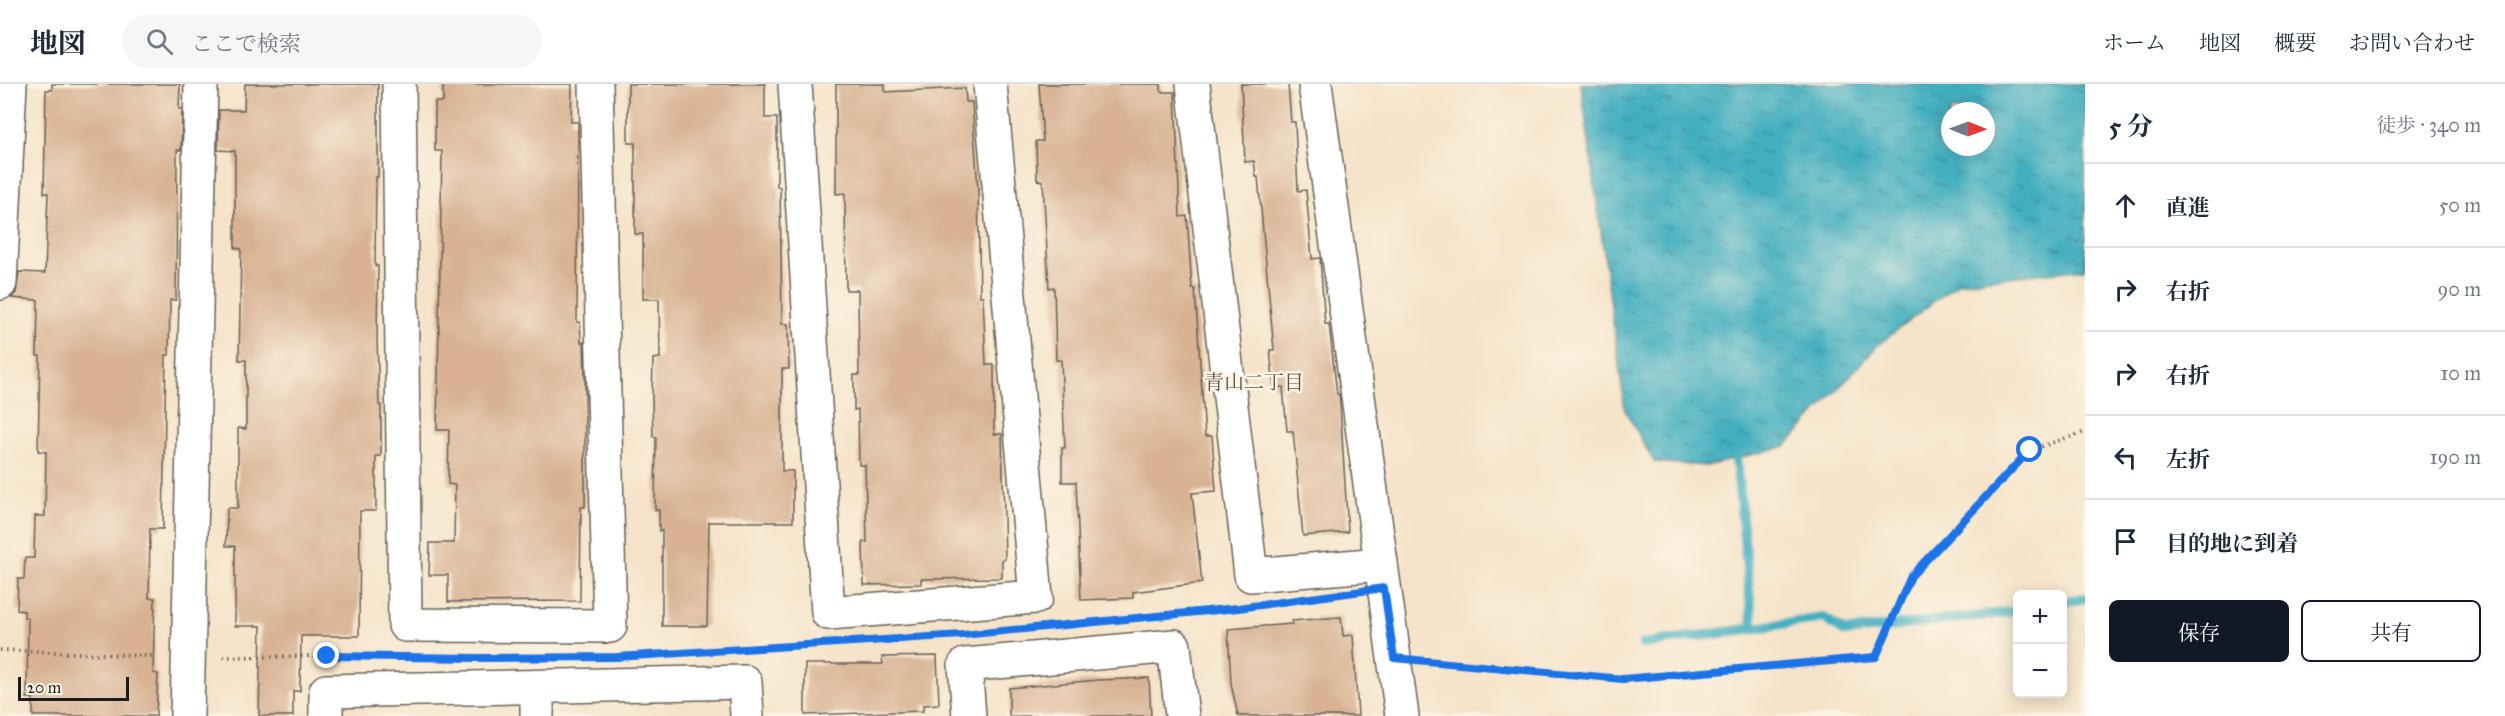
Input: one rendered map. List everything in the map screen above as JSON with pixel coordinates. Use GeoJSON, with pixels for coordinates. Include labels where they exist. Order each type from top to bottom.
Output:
{"type":"FeatureCollection","features":[{"type":"Feature","properties":{"kind":"street"},"geometry":{"type":"LineString","coordinates":[[0,283],[10,84]]}},
{"type":"Feature","properties":{"kind":"street"},"geometry":{"type":"LineString","coordinates":[[188,716],[201,84]]}},
{"type":"Feature","properties":{"kind":"street"},"geometry":{"type":"LineString","coordinates":[[399,84],[405,625],[610,626],[596,84]]}},
{"type":"Feature","properties":{"kind":"street"},"geometry":{"type":"LineString","coordinates":[[795,84],[828,613],[1036,597],[990,84]]}},
{"type":"Feature","properties":{"kind":"street"},"geometry":{"type":"LineString","coordinates":[[1193,84],[1251,576],[1381,564]]}},
{"type":"Feature","properties":{"kind":"street"},"geometry":{"type":"LineString","coordinates":[[1315,84],[1402,716]]}},
{"type":"Feature","properties":{"kind":"street"},"geometry":{"type":"LineString","coordinates":[[969,716],[964,665],[1174,646],[1182,716]]}},
{"type":"Feature","properties":{"kind":"street"},"geometry":{"type":"LineString","coordinates":[[326,716],[326,691],[537,702],[745,682],[747,716]]}},
{"type":"Feature","properties":{"kind":"path"},"geometry":{"type":"LineString","coordinates":[[1394,658],[1623,679],[1876,657],[1911,576],[2030,450],[2085,432]]}},
{"type":"Feature","properties":{"kind":"path"},"geometry":{"type":"LineString","coordinates":[[1182,613],[1238,608]]}},
{"type":"Feature","properties":{"kind":"path"},"geometry":{"type":"LineString","coordinates":[[753,648],[814,644]]}},
{"type":"Feature","properties":{"kind":"path"},"geometry":{"type":"LineString","coordinates":[[0,650],[189,657],[315,656]]}},
{"type":"Feature","properties":{"kind":"water"},"geometry":{"type":"Polygon","coordinates":[[[1581,84],[2085,84],[2085,269],[1959,282],[1878,345],[1786,446],[1707,466],[1654,462],[1625,410],[1581,84]]]}},
{"type":"Feature","properties":{"kind":"building"},"geometry":{"type":"Polygon","coordinates":[[[52,84],[180,84],[179,109],[182,109],[181,150],[177,150],[176,300],[170,300],[169,355],[166,355],[163,529],[150,529],[149,598],[155,598],[153,673],[158,674],[156,716],[33,716],[33,698],[27,698],[28,618],[24,618],[24,611],[17,610],[18,579],[24,579],[25,558],[34,558],[35,516],[45,516],[46,452],[38,451],[40,356],[37,356],[38,300],[11,298],[16,293],[19,272],[45,273],[48,193],[44,193],[46,90],[52,90],[52,84]]]}},
{"type":"Feature","properties":{"kind":"building"},"geometry":{"type":"Polygon","coordinates":[[[245,84],[378,84],[375,266],[378,266],[377,338],[381,456],[376,456],[376,511],[360,511],[359,636],[301,636],[300,691],[293,691],[293,716],[259,716],[261,626],[235,626],[235,546],[226,546],[227,508],[238,508],[238,428],[246,429],[246,360],[239,360],[241,249],[235,248],[235,151],[218,150],[219,110],[244,110],[245,84]]]}},
{"type":"Feature","properties":{"kind":"building"},"geometry":{"type":"Polygon","coordinates":[[[443,84],[572,84],[571,122],[578,122],[577,322],[580,322],[581,342],[584,342],[585,382],[585,507],[581,507],[580,601],[448,602],[448,575],[429,575],[430,543],[454,543],[455,485],[448,484],[449,430],[437,430],[442,151],[435,151],[435,102],[443,102],[443,84]]]}},
{"type":"Feature","properties":{"kind":"building"},"geometry":{"type":"Polygon","coordinates":[[[628,84],[765,84],[765,118],[777,118],[782,324],[788,324],[789,369],[782,369],[782,471],[793,471],[793,522],[709,522],[707,626],[662,626],[662,531],[659,531],[659,510],[655,510],[656,437],[653,437],[652,399],[653,359],[660,358],[659,299],[643,299],[643,234],[635,234],[635,143],[628,143],[628,84]]]}},
{"type":"Feature","properties":{"kind":"building"},"geometry":{"type":"Polygon","coordinates":[[[836,84],[885,84],[885,92],[965,88],[966,102],[972,102],[978,190],[980,296],[983,296],[986,365],[994,365],[994,434],[1002,434],[1005,559],[1002,560],[1002,578],[921,579],[921,584],[864,585],[863,542],[867,542],[865,465],[859,465],[858,409],[854,410],[854,375],[859,375],[858,290],[846,290],[845,193],[836,194],[836,84]]]}},
{"type":"Feature","properties":{"kind":"building"},"geometry":{"type":"Polygon","coordinates":[[[1039,84],[1161,84],[1161,92],[1175,92],[1180,217],[1187,216],[1192,289],[1195,289],[1205,436],[1212,436],[1216,491],[1192,493],[1202,583],[1133,592],[1133,598],[1081,600],[1076,482],[1062,482],[1062,448],[1065,448],[1061,360],[1056,360],[1054,287],[1049,288],[1043,181],[1037,180],[1036,141],[1043,141],[1039,84]]]}},
{"type":"Feature","properties":{"kind":"building"},"geometry":{"type":"Polygon","coordinates":[[[1241,84],[1288,84],[1291,122],[1295,122],[1298,191],[1306,190],[1312,259],[1320,258],[1325,324],[1329,324],[1337,394],[1339,394],[1348,532],[1303,536],[1293,431],[1287,431],[1283,387],[1274,388],[1270,350],[1274,350],[1258,177],[1256,177],[1254,161],[1245,162],[1241,84]]]}},
{"type":"Feature","properties":{"kind":"building"},"geometry":{"type":"Polygon","coordinates":[[[1341,617],[1343,636],[1353,635],[1358,716],[1238,716],[1231,684],[1228,629],[1341,617]]]}},
{"type":"Feature","properties":{"kind":"building"},"geometry":{"type":"Polygon","coordinates":[[[937,656],[939,704],[923,705],[923,711],[805,715],[805,664],[883,664],[882,657],[937,656]]]}},
{"type":"Feature","properties":{"kind":"building"},"geometry":{"type":"Polygon","coordinates":[[[1149,678],[1151,716],[1009,716],[1009,688],[1149,678]]]}},
{"type":"Feature","properties":{"kind":"waterway"},"geometry":{"type":"LineString","coordinates":[[1736,458],[1753,629]]}},
{"type":"Feature","properties":{"kind":"waterway"},"geometry":{"type":"LineString","coordinates":[[2067,601],[2085,598]]}},
{"type":"Feature","properties":{"kind":"waterway"},"geometry":{"type":"LineString","coordinates":[[1643,644],[1824,618],[1845,632],[2013,612]]}},
{"type":"Feature","properties":{"kind":"district","name":"青山二丁目"},"geometry":{"type":"Point","coordinates":[1254,382]}},
{"type":"Feature","properties":{"kind":"route"},"geometry":{"type":"LineString","coordinates":[[327,656],[617,657],[962,635],[1238,608],[1384,588],[1394,658],[1623,679],[1876,657],[1911,576],[2030,450]]}}]}
